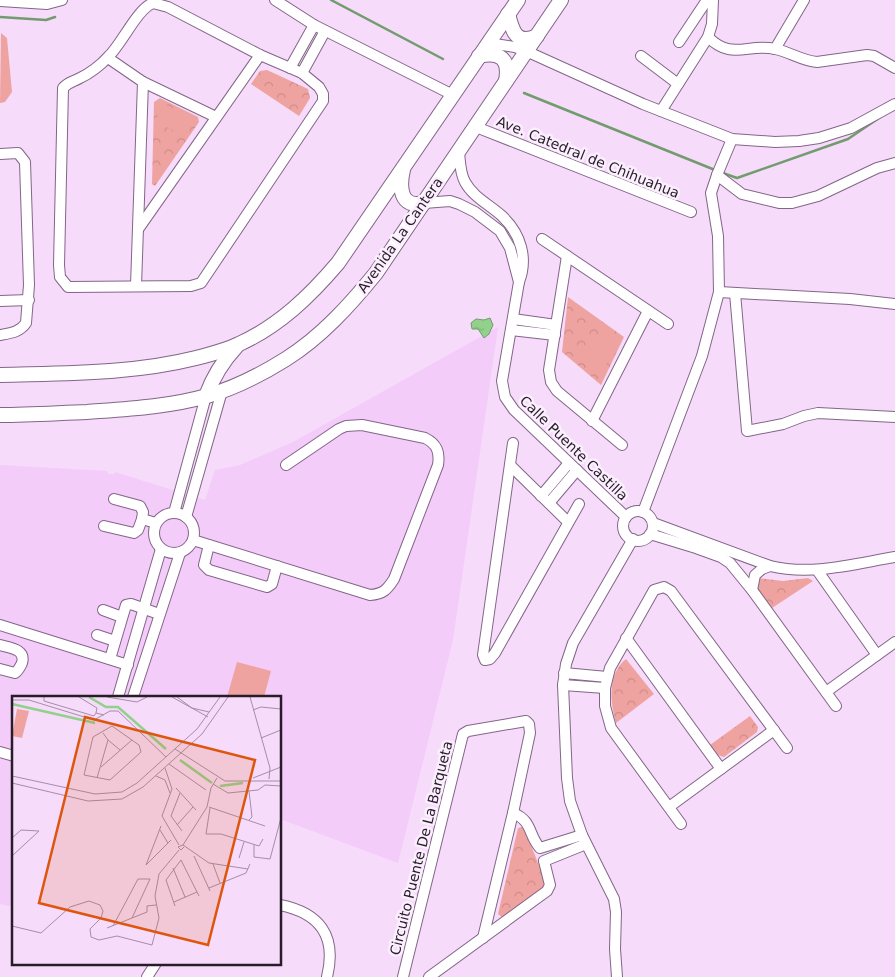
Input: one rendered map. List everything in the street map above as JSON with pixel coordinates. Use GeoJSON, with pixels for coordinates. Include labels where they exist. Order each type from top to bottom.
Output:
{"type":"FeatureCollection","features":[{"type":"Feature","properties":{"kind":"main road"},"geometry":{"type":"LineString","coordinates":[[0,374],[116,371],[145,368],[200,357],[239,344],[277,322],[300,305],[338,263],[518,0]]}},
{"type":"Feature","properties":{"kind":"main road","name":"Avenida La Cantera"},"geometry":{"type":"LineString","coordinates":[[0,415],[120,410],[173,403],[222,391],[248,380],[287,358],[329,325],[358,296],[376,273],[561,0]]}},
{"type":"Feature","properties":{"kind":"main road"},"geometry":{"type":"LineString","coordinates":[[508,14],[516,36],[529,40],[536,36]]}},
{"type":"Feature","properties":{"kind":"main road"},"geometry":{"type":"LineString","coordinates":[[479,56],[496,54],[502,58],[506,63],[508,71],[506,81]]}},
{"type":"Feature","properties":{"kind":"main road"},"geometry":{"type":"LineString","coordinates":[[404,166],[400,185],[403,196],[411,203],[424,203]]}},
{"type":"Feature","properties":{"kind":"main road"},"geometry":{"type":"LineString","coordinates":[[206,396],[220,366],[239,344]]}},
{"type":"Feature","properties":{"kind":"street"},"geometry":{"type":"LineString","coordinates":[[0,1],[48,4],[62,0]]}},
{"type":"Feature","properties":{"kind":"street"},"geometry":{"type":"LineString","coordinates":[[275,0],[314,25],[453,95]]}},
{"type":"Feature","properties":{"kind":"street"},"geometry":{"type":"LineString","coordinates":[[679,42],[707,0]]}},
{"type":"Feature","properties":{"kind":"street"},"geometry":{"type":"LineString","coordinates":[[661,111],[708,37],[712,24],[712,0]]}},
{"type":"Feature","properties":{"kind":"street"},"geometry":{"type":"LineString","coordinates":[[775,49],[804,0]]}},
{"type":"Feature","properties":{"kind":"street"},"geometry":{"type":"LineString","coordinates":[[153,3],[168,7],[290,68],[302,73],[319,88],[323,94],[323,101],[201,282],[191,286],[68,287],[60,278],[63,88],[68,82],[81,78],[108,58],[125,37],[144,8],[153,3]]}},
{"type":"Feature","properties":{"kind":"street"},"geometry":{"type":"LineString","coordinates":[[290,68],[314,25]]}},
{"type":"Feature","properties":{"kind":"street"},"geometry":{"type":"LineString","coordinates":[[302,73],[326,31]]}},
{"type":"Feature","properties":{"kind":"street"},"geometry":{"type":"LineString","coordinates":[[708,37],[716,45],[730,50],[775,49],[817,62],[860,55],[874,56],[895,68]]}},
{"type":"Feature","properties":{"kind":"street"},"geometry":{"type":"LineString","coordinates":[[488,43],[515,47],[526,51],[661,111],[732,139],[775,142],[819,138],[851,128],[895,104]]}},
{"type":"Feature","properties":{"kind":"street"},"geometry":{"type":"LineString","coordinates":[[138,229],[260,54]]}},
{"type":"Feature","properties":{"kind":"street"},"geometry":{"type":"LineString","coordinates":[[640,56],[678,84]]}},
{"type":"Feature","properties":{"kind":"street"},"geometry":{"type":"LineString","coordinates":[[108,58],[143,82],[216,117]]}},
{"type":"Feature","properties":{"kind":"street"},"geometry":{"type":"LineString","coordinates":[[136,286],[143,82]]}},
{"type":"Feature","properties":{"kind":"street","name":"Ave. Catedral de Chihuahua"},"geometry":{"type":"LineString","coordinates":[[476,127],[691,212]]}},
{"type":"Feature","properties":{"kind":"street"},"geometry":{"type":"LineString","coordinates":[[643,512],[702,356],[719,292],[718,236],[711,193],[732,139]]}},
{"type":"Feature","properties":{"kind":"street"},"geometry":{"type":"LineString","coordinates":[[458,152],[460,170],[466,183],[508,223],[519,240],[524,260],[511,330],[556,330]]}},
{"type":"Feature","properties":{"kind":"street"},"geometry":{"type":"LineString","coordinates":[[0,154],[18,153],[25,162],[29,300],[28,316],[24,327],[14,332],[0,335]]}},
{"type":"Feature","properties":{"kind":"street"},"geometry":{"type":"LineString","coordinates":[[717,174],[742,194],[766,201],[792,203],[818,196],[877,168],[895,163]]}},
{"type":"Feature","properties":{"kind":"street"},"geometry":{"type":"LineString","coordinates":[[424,203],[450,201],[459,204],[475,212],[500,232],[513,257],[519,282]]}},
{"type":"Feature","properties":{"kind":"street"},"geometry":{"type":"LineString","coordinates":[[475,212],[483,201]]}},
{"type":"Feature","properties":{"kind":"street"},"geometry":{"type":"LineString","coordinates":[[542,239],[668,324]]}},
{"type":"Feature","properties":{"kind":"street"},"geometry":{"type":"LineString","coordinates":[[567,256],[549,370],[551,382],[557,391],[622,445]]}},
{"type":"Feature","properties":{"kind":"street"},"geometry":{"type":"LineString","coordinates":[[719,292],[895,304]]}},
{"type":"Feature","properties":{"kind":"street"},"geometry":{"type":"LineString","coordinates":[[735,294],[747,432],[783,424],[818,413],[895,418]]}},
{"type":"Feature","properties":{"kind":"street"},"geometry":{"type":"LineString","coordinates":[[0,301],[29,300]]}},
{"type":"Feature","properties":{"kind":"street"},"geometry":{"type":"LineString","coordinates":[[592,421],[648,311]]}},
{"type":"Feature","properties":{"kind":"street"},"geometry":{"type":"LineString","coordinates":[[513,319],[556,330]]}},
{"type":"Feature","properties":{"kind":"street","name":"Calle Puente Castilla"},"geometry":{"type":"LineString","coordinates":[[511,330],[502,381],[505,397],[514,410],[626,517]]}},
{"type":"Feature","properties":{"kind":"street"},"geometry":{"type":"LineString","coordinates":[[186,517],[222,391]]}},
{"type":"Feature","properties":{"kind":"street"},"geometry":{"type":"LineString","coordinates":[[174,513],[206,396]]}},
{"type":"Feature","properties":{"kind":"street"},"geometry":{"type":"LineString","coordinates":[[193,540],[370,596],[383,593],[394,579],[438,465],[439,452],[432,441],[425,438],[355,425],[339,429],[286,465]]}},
{"type":"Feature","properties":{"kind":"street"},"geometry":{"type":"LineString","coordinates":[[513,443],[483,655],[484,660],[490,659],[496,653],[579,504]]}},
{"type":"Feature","properties":{"kind":"street"},"geometry":{"type":"LineString","coordinates":[[545,499],[569,462]]}},
{"type":"Feature","properties":{"kind":"street"},"geometry":{"type":"LineString","coordinates":[[510,465],[568,522]]}},
{"type":"Feature","properties":{"kind":"street"},"geometry":{"type":"LineString","coordinates":[[545,499],[577,470]]}},
{"type":"Feature","properties":{"kind":"street"},"geometry":{"type":"LineString","coordinates":[[104,526],[134,533],[138,530],[143,512],[140,506],[114,499]]}},
{"type":"Feature","properties":{"kind":"street"},"geometry":{"type":"LineString","coordinates":[[632,512],[643,512],[650,516],[653,523],[650,534],[641,540],[633,539],[625,532],[624,524],[626,517],[632,512]]}},
{"type":"Feature","properties":{"kind":"street"},"geometry":{"type":"LineString","coordinates":[[174,513],[186,517],[193,527],[193,540],[186,550],[180,553],[167,552],[161,549],[154,537],[156,523],[167,514],[174,513]]}},
{"type":"Feature","properties":{"kind":"street"},"geometry":{"type":"LineString","coordinates":[[142,519],[156,523]]}},
{"type":"Feature","properties":{"kind":"street"},"geometry":{"type":"LineString","coordinates":[[653,523],[697,543],[730,563],[752,590],[836,706]]}},
{"type":"Feature","properties":{"kind":"street"},"geometry":{"type":"LineString","coordinates":[[650,534],[697,543],[770,566],[796,570],[817,570],[892,558],[895,568]]}},
{"type":"Feature","properties":{"kind":"street"},"geometry":{"type":"LineString","coordinates":[[617,977],[614,899],[584,840],[573,812],[568,790],[563,685],[569,654],[576,637],[633,539]]}},
{"type":"Feature","properties":{"kind":"street"},"geometry":{"type":"LineString","coordinates":[[209,545],[204,565],[209,570],[267,587],[272,584],[277,566]]}},
{"type":"Feature","properties":{"kind":"street"},"geometry":{"type":"LineString","coordinates":[[118,696],[161,549]]}},
{"type":"Feature","properties":{"kind":"street"},"geometry":{"type":"LineString","coordinates":[[133,696],[180,553]]}},
{"type":"Feature","properties":{"kind":"street"},"geometry":{"type":"LineString","coordinates":[[752,590],[755,575],[762,569],[770,566]]}},
{"type":"Feature","properties":{"kind":"street"},"geometry":{"type":"LineString","coordinates":[[817,570],[877,655]]}},
{"type":"Feature","properties":{"kind":"street"},"geometry":{"type":"LineString","coordinates":[[681,824],[611,728],[606,714],[605,688],[613,660],[654,590],[661,587],[668,588],[787,748]]}},
{"type":"Feature","properties":{"kind":"street"},"geometry":{"type":"LineString","coordinates":[[110,659],[122,617],[128,604],[159,614]]}},
{"type":"Feature","properties":{"kind":"street"},"geometry":{"type":"LineString","coordinates":[[103,610],[122,617]]}},
{"type":"Feature","properties":{"kind":"street"},"geometry":{"type":"LineString","coordinates":[[0,625],[128,665]]}},
{"type":"Feature","properties":{"kind":"street"},"geometry":{"type":"LineString","coordinates":[[97,635],[115,641]]}},
{"type":"Feature","properties":{"kind":"street"},"geometry":{"type":"LineString","coordinates":[[626,638],[721,769]]}},
{"type":"Feature","properties":{"kind":"street"},"geometry":{"type":"LineString","coordinates":[[826,692],[895,642]]}},
{"type":"Feature","properties":{"kind":"street"},"geometry":{"type":"LineString","coordinates":[[0,645],[19,651],[22,653],[23,659],[19,670],[15,672],[0,669]]}},
{"type":"Feature","properties":{"kind":"street"},"geometry":{"type":"LineString","coordinates":[[564,673],[607,677]]}},
{"type":"Feature","properties":{"kind":"street"},"geometry":{"type":"LineString","coordinates":[[563,685],[605,688]]}},
{"type":"Feature","properties":{"kind":"street","name":"Circuito Puente De La Barqueta"},"geometry":{"type":"LineString","coordinates":[[403,977],[462,738],[465,732],[526,722],[529,724],[530,733],[483,938]]}},
{"type":"Feature","properties":{"kind":"street"},"geometry":{"type":"LineString","coordinates":[[669,806],[774,730]]}},
{"type":"Feature","properties":{"kind":"street"},"geometry":{"type":"LineString","coordinates":[[513,813],[524,819],[528,824],[540,848],[584,840]]}},
{"type":"Feature","properties":{"kind":"street"},"geometry":{"type":"LineString","coordinates":[[429,977],[550,888],[544,861],[584,840]]}},
{"type":"Feature","properties":{"kind":"street"},"geometry":{"type":"LineString","coordinates":[[281,905],[292,908],[313,918],[325,931],[330,946],[327,977]]}},
{"type":"Feature","properties":{"kind":"street"},"geometry":{"type":"LineString","coordinates":[[146,977],[155,964]]}},
{"type":"Feature","properties":{"kind":"shaded area"},"geometry":{"type":"Polygon","coordinates":[[[498,327],[453,640],[398,863],[281,819],[281,696],[12,696],[12,907],[0,904],[0,465],[107,471],[108,474],[114,474],[115,472],[205,500],[215,470],[240,465],[293,442],[498,327]]]}},
{"type":"Feature","properties":{"kind":"green space"},"geometry":{"type":"Polygon","coordinates":[[[1,33],[7,38],[12,92],[5,102],[0,103],[1,33]]]}},
{"type":"Feature","properties":{"kind":"green space"},"geometry":{"type":"Polygon","coordinates":[[[267,70],[308,89],[310,98],[299,116],[251,84],[260,71],[267,70]]]}},
{"type":"Feature","properties":{"kind":"green space"},"geometry":{"type":"Polygon","coordinates":[[[160,98],[198,117],[199,122],[155,186],[152,184],[154,102],[160,98]]]}},
{"type":"Feature","properties":{"kind":"green space"},"geometry":{"type":"Polygon","coordinates":[[[164,104],[195,120],[186,137],[155,121],[164,104]]]}},
{"type":"Feature","properties":{"kind":"green space"},"geometry":{"type":"Polygon","coordinates":[[[568,297],[624,337],[601,385],[562,352],[568,297]]]}},
{"type":"Feature","properties":{"kind":"green space"},"geometry":{"type":"Polygon","coordinates":[[[603,327],[622,338],[602,372],[583,360],[603,327]]]}},
{"type":"Feature","properties":{"kind":"green space"},"geometry":{"type":"Polygon","coordinates":[[[759,578],[783,581],[808,578],[813,581],[772,608],[756,588],[759,578]]]}},
{"type":"Feature","properties":{"kind":"green space"},"geometry":{"type":"Polygon","coordinates":[[[626,659],[654,694],[616,723],[612,706],[613,680],[620,665],[626,659]]]}},
{"type":"Feature","properties":{"kind":"green space"},"geometry":{"type":"Polygon","coordinates":[[[237,662],[271,671],[264,696],[227,696],[237,662]]]}},
{"type":"Feature","properties":{"kind":"green space"},"geometry":{"type":"Polygon","coordinates":[[[750,716],[758,727],[757,732],[724,757],[717,755],[710,745],[750,716]]]}},
{"type":"Feature","properties":{"kind":"green space"},"geometry":{"type":"Polygon","coordinates":[[[522,827],[545,880],[544,887],[503,918],[498,914],[518,828],[522,827]]]}},
{"type":"Feature","properties":{"kind":"water"},"geometry":{"type":"Polygon","coordinates":[[[490,318],[493,325],[489,334],[484,338],[478,329],[472,329],[471,323],[476,319],[484,320],[490,318]]]}},
{"type":"Feature","properties":{"kind":"waterway"},"geometry":{"type":"LineString","coordinates":[[331,0],[443,59]]}},
{"type":"Feature","properties":{"kind":"waterway"},"geometry":{"type":"LineString","coordinates":[[0,17],[46,20],[55,17]]}},
{"type":"Feature","properties":{"kind":"waterway"},"geometry":{"type":"LineString","coordinates":[[524,93],[715,170]]}},
{"type":"Feature","properties":{"kind":"waterway"},"geometry":{"type":"LineString","coordinates":[[720,172],[737,178],[848,139],[882,116]]}}]}
